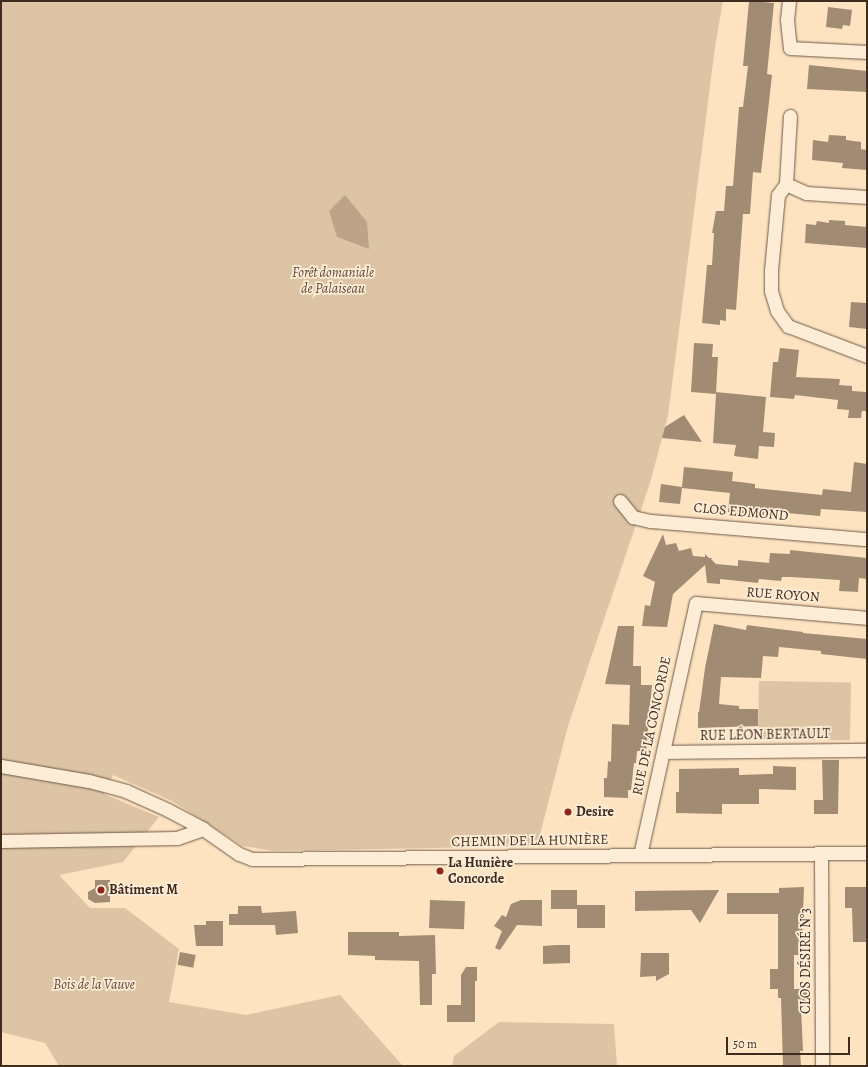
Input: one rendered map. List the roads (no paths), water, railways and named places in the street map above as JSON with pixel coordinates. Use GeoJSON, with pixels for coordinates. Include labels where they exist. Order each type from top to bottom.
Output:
{"type":"FeatureCollection","features":[{"type":"Feature","properties":{"kind":"street"},"geometry":{"type":"LineString","coordinates":[[789,1],[788,20],[790,48],[867,52]]}},
{"type":"Feature","properties":{"kind":"street"},"geometry":{"type":"LineString","coordinates":[[790,116],[786,184],[778,195],[772,270],[771,291],[777,311],[788,326],[867,356]]}},
{"type":"Feature","properties":{"kind":"street"},"geometry":{"type":"LineString","coordinates":[[786,184],[806,193],[867,197]]}},
{"type":"Feature","properties":{"kind":"street","name":"CLOS EDMOND"},"geometry":{"type":"LineString","coordinates":[[620,501],[633,517],[651,521],[867,539]]}},
{"type":"Feature","properties":{"kind":"street","name":"RUE ROYON"},"geometry":{"type":"LineString","coordinates":[[696,603],[736,608],[867,618]]}},
{"type":"Feature","properties":{"kind":"street","name":"RUE DE LA CONCORDE"},"geometry":{"type":"LineString","coordinates":[[640,855],[696,603]]}},
{"type":"Feature","properties":{"kind":"street","name":"RUE LÉON BERTAULT"},"geometry":{"type":"LineString","coordinates":[[663,752],[867,750]]}},
{"type":"Feature","properties":{"kind":"street","name":"CHEMIN DE LA HUNIÈRE"},"geometry":{"type":"LineString","coordinates":[[1,766],[89,781],[126,791],[168,810],[203,829],[239,854],[252,859],[640,855],[821,855],[867,853]]}},
{"type":"Feature","properties":{"kind":"street"},"geometry":{"type":"LineString","coordinates":[[1,841],[146,840],[177,838],[203,829]]}},
{"type":"Feature","properties":{"kind":"street","name":"CLOS DÉSIRÉ N°3"},"geometry":{"type":"LineString","coordinates":[[821,855],[822,1066]]}},
{"type":"Feature","properties":{"kind":"place","name":"Desire"},"geometry":{"type":"Point","coordinates":[568,812]}},
{"type":"Feature","properties":{"kind":"place","name":"La Hunière Concorde"},"geometry":{"type":"Point","coordinates":[440,871]}},
{"type":"Feature","properties":{"kind":"place","name":"Bâtiment M"},"geometry":{"type":"Point","coordinates":[101,890]}},
{"type":"Feature","properties":{"kind":"park label","name":"Forêt domaniale de Palaiseau"},"geometry":{"type":"Point","coordinates":[333,282]}},
{"type":"Feature","properties":{"kind":"park label","name":"Bois de la Vauve"},"geometry":{"type":"Point","coordinates":[94,985]}}]}
